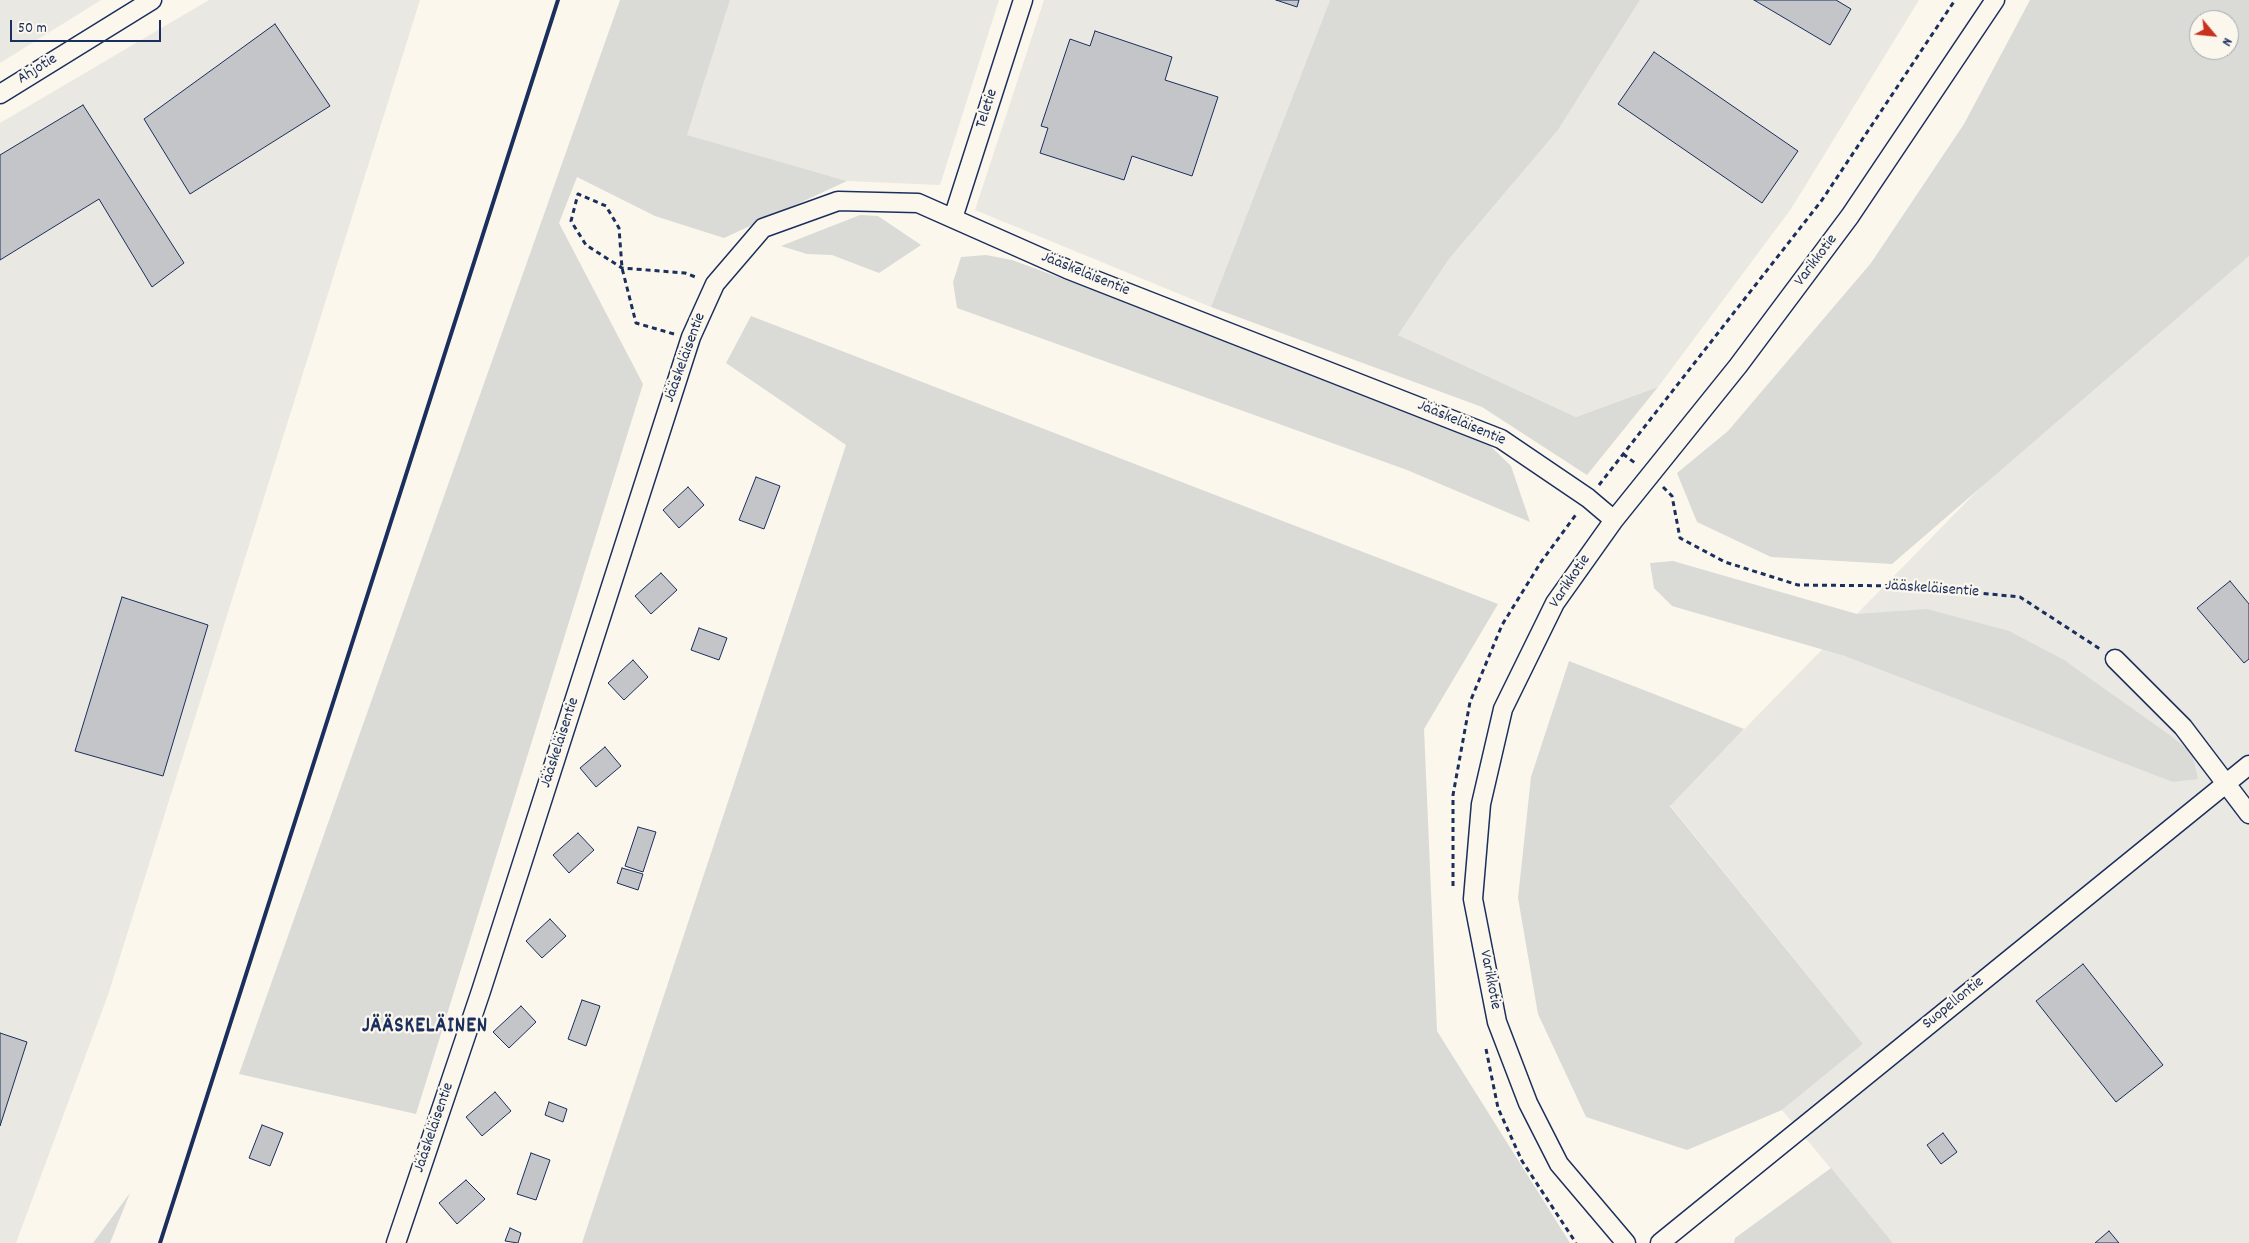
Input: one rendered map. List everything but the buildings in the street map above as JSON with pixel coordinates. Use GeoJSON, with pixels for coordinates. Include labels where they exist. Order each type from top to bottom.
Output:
{"type":"FeatureCollection","features":[{"type":"Feature","properties":{"kind":"street","name":"Ahjotie"},"geometry":{"type":"LineString","coordinates":[[0,94],[152,0]]}},
{"type":"Feature","properties":{"kind":"street","name":"Teletie"},"geometry":{"type":"LineString","coordinates":[[953,218],[1023,0]]}},
{"type":"Feature","properties":{"kind":"street","name":"Varikkotie"},"geometry":{"type":"LineString","coordinates":[[1626,1243],[1559,1164],[1528,1103],[1497,1022],[1473,899],[1482,804],[1503,709],[1555,603],[1614,520],[1738,366],[1850,216],[1995,0]]}},
{"type":"Feature","properties":{"kind":"street","name":"Jääskeläisentie"},"geometry":{"type":"LineString","coordinates":[[396,1243],[484,982],[691,337],[715,284],[764,228],[838,200],[918,203],[1067,269],[1501,439],[1588,498],[1614,520]]}},
{"type":"Feature","properties":{"kind":"street"},"geometry":{"type":"LineString","coordinates":[[2115,660],[2183,727],[2249,814]]}},
{"type":"Feature","properties":{"kind":"street","name":"Suopellontie"},"geometry":{"type":"LineString","coordinates":[[1660,1243],[2249,765]]}},
{"type":"Feature","properties":{"kind":"path"},"geometry":{"type":"LineString","coordinates":[[1454,894],[1453,796],[1470,702],[1502,625],[1541,562],[1588,498],[1822,200],[1955,0]]}},
{"type":"Feature","properties":{"kind":"path"},"geometry":{"type":"LineString","coordinates":[[691,337],[663,332],[636,323],[622,268],[619,228],[606,206],[578,194],[571,221],[586,245],[622,268],[685,273],[715,284]]}},
{"type":"Feature","properties":{"kind":"path","name":"Jääskeläisentie"},"geometry":{"type":"LineString","coordinates":[[1624,454],[1672,496],[1680,538],[1724,562],[1798,585],[1909,586],[2020,597],[2115,660]]}},
{"type":"Feature","properties":{"kind":"path"},"geometry":{"type":"LineString","coordinates":[[1484,1040],[1498,1108],[1518,1152],[1576,1243]]}},
{"type":"Feature","properties":{"kind":"shaded area"},"geometry":{"type":"Polygon","coordinates":[[[0,0],[101,0],[0,63],[0,0]]]}},
{"type":"Feature","properties":{"kind":"shaded area"},"geometry":{"type":"Polygon","coordinates":[[[209,0],[420,0],[108,995],[16,1243],[0,1243],[0,123],[209,0]]]}},
{"type":"Feature","properties":{"kind":"shaded area"},"geometry":{"type":"Polygon","coordinates":[[[620,0],[730,0],[687,135],[847,181],[724,238],[655,216],[577,177],[559,223],[643,384],[416,1114],[239,1074],[620,0]]]}},
{"type":"Feature","properties":{"kind":"shaded area"},"geometry":{"type":"Polygon","coordinates":[[[730,0],[999,0],[940,185],[847,181],[686,135],[730,0]]]}},
{"type":"Feature","properties":{"kind":"shaded area"},"geometry":{"type":"Polygon","coordinates":[[[1044,0],[1330,0],[1211,307],[975,210],[1044,0]]]}},
{"type":"Feature","properties":{"kind":"shaded area"},"geometry":{"type":"Polygon","coordinates":[[[1330,0],[1640,0],[1558,130],[1449,259],[1398,335],[1576,417],[1658,387],[1587,475],[1482,407],[1211,307],[1330,0]]]}},
{"type":"Feature","properties":{"kind":"shaded area"},"geometry":{"type":"Polygon","coordinates":[[[1640,0],[1919,0],[1791,209],[1658,387],[1576,417],[1398,335],[1449,259],[1558,130],[1640,0]]]}},
{"type":"Feature","properties":{"kind":"shaded area"},"geometry":{"type":"Polygon","coordinates":[[[2030,0],[2249,0],[2249,256],[1892,564],[1771,557],[1697,522],[1677,473],[1728,431],[1871,263],[1964,124],[2030,0]]]}},
{"type":"Feature","properties":{"kind":"shaded area"},"geometry":{"type":"Polygon","coordinates":[[[2249,213],[2249,1243],[1893,1243],[1782,1110],[1863,1044],[1670,805],[2249,213]]]}},
{"type":"Feature","properties":{"kind":"shaded area"},"geometry":{"type":"Polygon","coordinates":[[[860,215],[878,216],[921,245],[879,273],[832,255],[807,254],[781,246],[860,215]]]}},
{"type":"Feature","properties":{"kind":"shaded area"},"geometry":{"type":"Polygon","coordinates":[[[986,255],[1012,260],[1475,431],[1511,466],[1530,522],[1407,470],[957,308],[953,282],[961,257],[986,255]]]}},
{"type":"Feature","properties":{"kind":"shaded area"},"geometry":{"type":"Polygon","coordinates":[[[751,316],[1498,604],[1424,729],[1437,1031],[1570,1243],[582,1243],[846,445],[726,363],[751,316]]]}},
{"type":"Feature","properties":{"kind":"shaded area"},"geometry":{"type":"Polygon","coordinates":[[[1673,561],[1857,614],[1927,609],[2009,631],[2064,660],[2171,736],[2192,753],[2198,779],[2173,782],[1845,656],[1672,606],[1654,588],[1650,563],[1673,561]]]}},
{"type":"Feature","properties":{"kind":"shaded area"},"geometry":{"type":"Polygon","coordinates":[[[1569,661],[1744,729],[1670,806],[1863,1044],[1782,1110],[1687,1150],[1586,1117],[1538,1014],[1518,898],[1531,777],[1569,661]]]}},
{"type":"Feature","properties":{"kind":"shaded area"},"geometry":{"type":"Polygon","coordinates":[[[1831,1168],[1893,1243],[1734,1243],[1735,1238],[1831,1168]]]}},
{"type":"Feature","properties":{"kind":"shaded area"},"geometry":{"type":"Polygon","coordinates":[[[130,1193],[110,1243],[93,1243],[130,1193]]]}},
{"type":"Feature","properties":{"kind":"railway"},"geometry":{"type":"LineString","coordinates":[[160,1243],[558,0]]}},
{"type":"Feature","properties":{"kind":"district","name":"JÄÄSKELÄINEN"},"geometry":{"type":"Point","coordinates":[425,1028]}}]}
